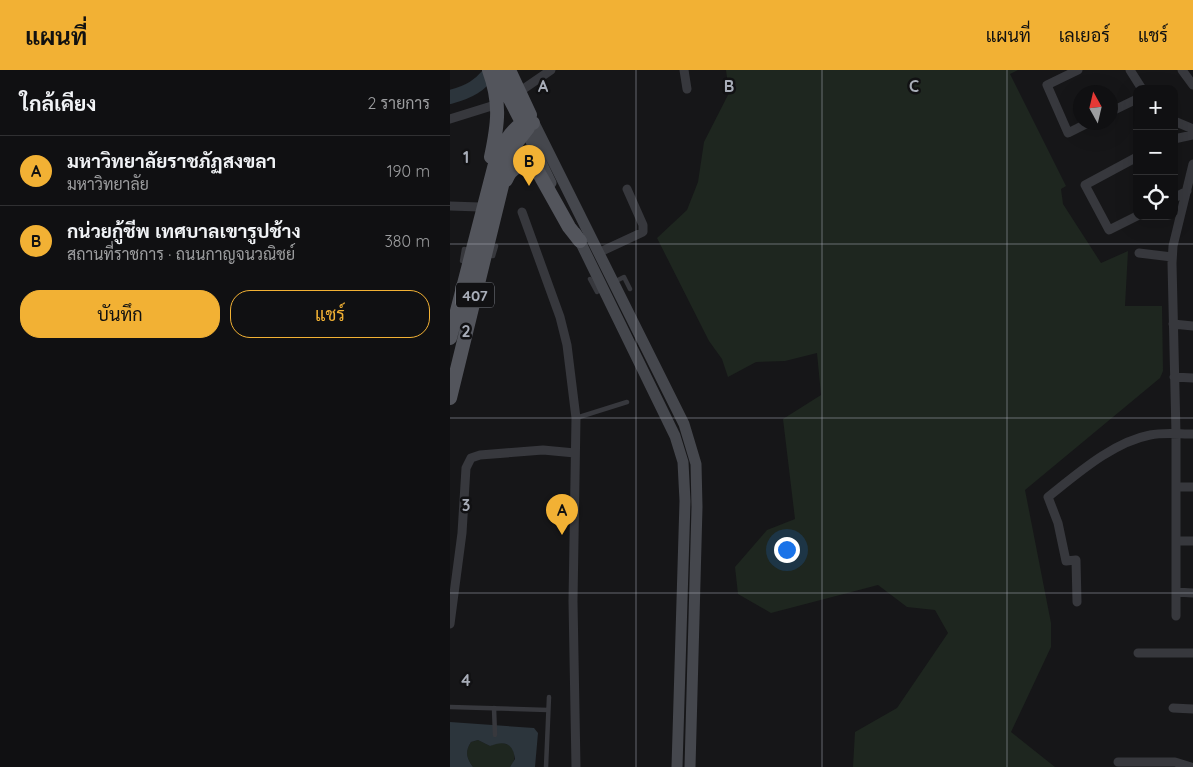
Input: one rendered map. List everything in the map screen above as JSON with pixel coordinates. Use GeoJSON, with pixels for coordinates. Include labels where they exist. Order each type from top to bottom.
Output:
{"type":"FeatureCollection","features":[{"type":"Feature","properties":{"kind":"main road"},"geometry":{"type":"LineString","coordinates":[[488,70],[508,87],[600,252],[684,424],[696,464],[695,659],[690,767]]}},
{"type":"Feature","properties":{"kind":"main road"},"geometry":{"type":"LineString","coordinates":[[495,70],[526,106],[528,125],[580,241],[675,436],[683,462],[685,501],[677,767]]}},
{"type":"Feature","properties":{"kind":"main road"},"geometry":{"type":"LineString","coordinates":[[475,239],[496,131],[498,104],[508,87],[509,70]]}},
{"type":"Feature","properties":{"kind":"main road","name":"407"},"geometry":{"type":"LineString","coordinates":[[450,398],[514,146],[528,125]]}},
{"type":"Feature","properties":{"kind":"main road","name":"407"},"geometry":{"type":"LineString","coordinates":[[451,331],[496,160],[510,134],[528,125]]}},
{"type":"Feature","properties":{"kind":"main road"},"geometry":{"type":"LineString","coordinates":[[501,192],[513,168],[526,164],[536,168],[569,227],[580,241]]}},
{"type":"Feature","properties":{"kind":"street"},"geometry":{"type":"LineString","coordinates":[[508,87],[551,70]]}},
{"type":"Feature","properties":{"kind":"street"},"geometry":{"type":"LineString","coordinates":[[684,70],[687,89]]}},
{"type":"Feature","properties":{"kind":"street"},"geometry":{"type":"LineString","coordinates":[[1074,130],[1068,133],[1047,85],[1078,70]]}},
{"type":"Feature","properties":{"kind":"street"},"geometry":{"type":"LineString","coordinates":[[1130,70],[1139,85]]}},
{"type":"Feature","properties":{"kind":"street"},"geometry":{"type":"LineString","coordinates":[[1182,70],[1193,85]]}},
{"type":"Feature","properties":{"kind":"street"},"geometry":{"type":"LineString","coordinates":[[1118,108],[1133,101]]}},
{"type":"Feature","properties":{"kind":"street"},"geometry":{"type":"LineString","coordinates":[[450,118],[498,104]]}},
{"type":"Feature","properties":{"kind":"street"},"geometry":{"type":"LineString","coordinates":[[1178,123],[1193,130]]}},
{"type":"Feature","properties":{"kind":"street"},"geometry":{"type":"LineString","coordinates":[[1178,138],[1193,135]]}},
{"type":"Feature","properties":{"kind":"street"},"geometry":{"type":"LineString","coordinates":[[1133,159],[1085,184],[1109,230],[1133,218]]}},
{"type":"Feature","properties":{"kind":"street"},"geometry":{"type":"LineString","coordinates":[[1176,616],[1176,434],[1172,257],[1193,164]]}},
{"type":"Feature","properties":{"kind":"street"},"geometry":{"type":"LineString","coordinates":[[600,252],[643,232],[643,226],[627,189]]}},
{"type":"Feature","properties":{"kind":"street"},"geometry":{"type":"LineString","coordinates":[[1178,196],[1187,191]]}},
{"type":"Feature","properties":{"kind":"street"},"geometry":{"type":"LineString","coordinates":[[450,206],[480,207]]}},
{"type":"Feature","properties":{"kind":"street"},"geometry":{"type":"LineString","coordinates":[[522,212],[560,317],[568,345],[576,418],[573,601],[576,767]]}},
{"type":"Feature","properties":{"kind":"street"},"geometry":{"type":"LineString","coordinates":[[1139,253],[1172,257]]}},
{"type":"Feature","properties":{"kind":"street"},"geometry":{"type":"LineString","coordinates":[[1173,324],[1193,326]]}},
{"type":"Feature","properties":{"kind":"street"},"geometry":{"type":"LineString","coordinates":[[1174,377],[1193,378]]}},
{"type":"Feature","properties":{"kind":"street"},"geometry":{"type":"LineString","coordinates":[[1077,602],[1076,560],[1066,561],[1058,523],[1048,497],[1100,456],[1145,437],[1193,434]]}},
{"type":"Feature","properties":{"kind":"street"},"geometry":{"type":"LineString","coordinates":[[450,624],[462,533],[466,468],[471,458],[480,455],[543,450],[575,453]]}},
{"type":"Feature","properties":{"kind":"street"},"geometry":{"type":"LineString","coordinates":[[1176,487],[1193,487]]}},
{"type":"Feature","properties":{"kind":"street"},"geometry":{"type":"LineString","coordinates":[[1176,541],[1193,541]]}},
{"type":"Feature","properties":{"kind":"street"},"geometry":{"type":"LineString","coordinates":[[1176,592],[1193,593]]}},
{"type":"Feature","properties":{"kind":"street"},"geometry":{"type":"LineString","coordinates":[[1138,653],[1193,653]]}},
{"type":"Feature","properties":{"kind":"street"},"geometry":{"type":"LineString","coordinates":[[1173,708],[1193,709]]}},
{"type":"Feature","properties":{"kind":"street"},"geometry":{"type":"LineString","coordinates":[[1118,762],[1175,762],[1191,767]]}},
{"type":"Feature","properties":{"kind":"lane"},"geometry":{"type":"LineString","coordinates":[[462,261],[464,249],[494,256],[496,246]]}},
{"type":"Feature","properties":{"kind":"lane"},"geometry":{"type":"LineString","coordinates":[[590,279],[597,292],[624,277],[630,288]]}},
{"type":"Feature","properties":{"kind":"lane"},"geometry":{"type":"LineString","coordinates":[[576,418],[626,402]]}},
{"type":"Feature","properties":{"kind":"lane"},"geometry":{"type":"LineString","coordinates":[[546,767],[549,696]]}},
{"type":"Feature","properties":{"kind":"lane"},"geometry":{"type":"LineString","coordinates":[[450,707],[548,710]]}},
{"type":"Feature","properties":{"kind":"lane"},"geometry":{"type":"LineString","coordinates":[[494,708],[496,735]]}},
{"type":"Feature","properties":{"kind":"shaded area"},"geometry":{"type":"Polygon","coordinates":[[[726,70],[1018,70],[1010,74],[1066,186],[1061,189],[1063,204],[1101,263],[1128,251],[1125,306],[1162,306],[1163,371],[1160,378],[1025,490],[1051,623],[1051,647],[1011,732],[1055,767],[853,767],[855,732],[897,708],[948,633],[935,610],[907,607],[878,585],[771,613],[738,594],[735,567],[767,530],[795,519],[783,419],[821,395],[817,353],[785,361],[756,362],[728,377],[722,359],[709,341],[657,238],[687,210],[698,182],[704,142],[729,93],[726,70]]]}},
{"type":"Feature","properties":{"kind":"shaded area"},"geometry":{"type":"Polygon","coordinates":[[[450,722],[534,728],[538,733],[535,767],[510,767],[515,759],[510,746],[500,743],[490,746],[478,740],[471,742],[467,751],[469,761],[473,767],[450,767],[450,722]]]}},
{"type":"Feature","properties":{"kind":"shaded area"},"geometry":{"type":"Polygon","coordinates":[[[478,740],[490,746],[499,742],[509,745],[514,753],[512,765],[510,767],[473,767],[469,761],[467,751],[471,742],[478,740]]]}},
{"type":"Feature","properties":{"kind":"waterway"},"geometry":{"type":"LineString","coordinates":[[450,97],[474,88],[492,70]]}},
{"type":"Feature","properties":{"kind":"place","name":"กน่วยกู้ชีพ เทศบาลเขารูปช้าง"},"geometry":{"type":"Point","coordinates":[529,186]}},
{"type":"Feature","properties":{"kind":"place","name":"มหาวิทยาลัยราชภัฏสงขลา"},"geometry":{"type":"Point","coordinates":[562,535]}}]}
